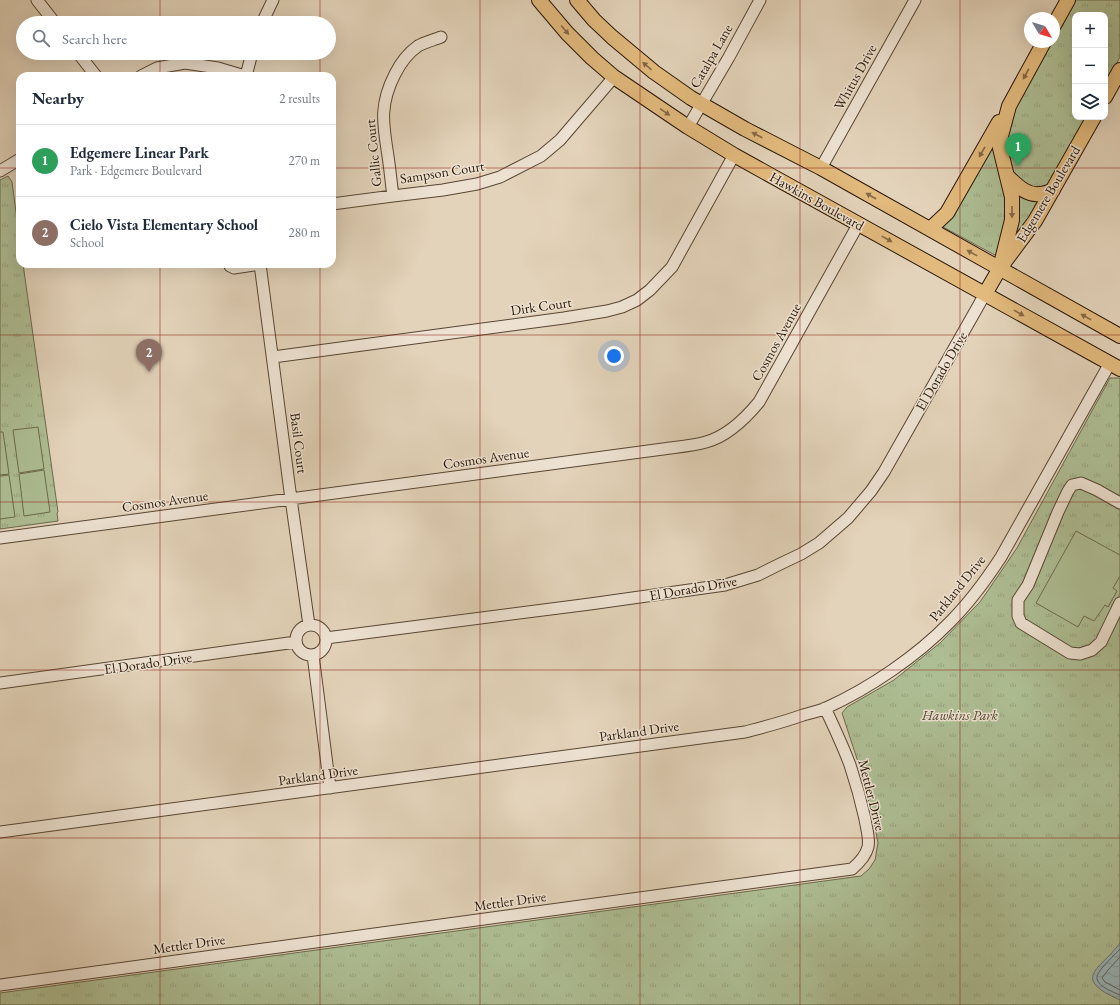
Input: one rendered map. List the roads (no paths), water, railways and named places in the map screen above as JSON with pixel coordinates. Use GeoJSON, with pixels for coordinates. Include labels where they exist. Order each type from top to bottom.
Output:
{"type":"FeatureCollection","features":[{"type":"Feature","properties":{"kind":"main road","name":"Hawkins Boulevard"},"geometry":{"type":"LineString","coordinates":[[539,0],[592,58],[614,77],[688,127],[734,155],[1115,366]]}},
{"type":"Feature","properties":{"kind":"main road","name":"Hawkins Boulevard"},"geometry":{"type":"LineString","coordinates":[[576,0],[612,37],[649,68],[701,104],[761,138],[821,168],[1120,336]]}},
{"type":"Feature","properties":{"kind":"main road"},"geometry":{"type":"LineString","coordinates":[[1060,14],[1068,0]]}},
{"type":"Feature","properties":{"kind":"main road","name":"Edgemere Boulevard"},"geometry":{"type":"LineString","coordinates":[[1000,268],[1012,220],[1012,197],[1000,148],[1000,136],[1008,106],[1041,48]]}},
{"type":"Feature","properties":{"kind":"main road"},"geometry":{"type":"LineString","coordinates":[[1108,91],[1120,70]]}},
{"type":"Feature","properties":{"kind":"main road"},"geometry":{"type":"LineString","coordinates":[[930,229],[947,213],[1008,106]]}},
{"type":"Feature","properties":{"kind":"main road","name":"Edgemere Boulevard"},"geometry":{"type":"LineString","coordinates":[[1000,268],[1035,221],[1092,120]]}},
{"type":"Feature","properties":{"kind":"main road"},"geometry":{"type":"LineString","coordinates":[[1007,176],[1019,187],[1031,194],[1040,194],[1053,190]]}},
{"type":"Feature","properties":{"kind":"main road","name":"El Dorado Drive"},"geometry":{"type":"LineString","coordinates":[[985,294],[1000,268]]}},
{"type":"Feature","properties":{"kind":"street"},"geometry":{"type":"LineString","coordinates":[[37,0],[50,16]]}},
{"type":"Feature","properties":{"kind":"street"},"geometry":{"type":"LineString","coordinates":[[265,16],[273,0]]}},
{"type":"Feature","properties":{"kind":"street","name":"Catalpa Lane"},"geometry":{"type":"LineString","coordinates":[[688,127],[729,58],[760,0]]}},
{"type":"Feature","properties":{"kind":"street","name":"Whitus Drive"},"geometry":{"type":"LineString","coordinates":[[821,168],[915,0]]}},
{"type":"Feature","properties":{"kind":"street","name":"Gallic Court"},"geometry":{"type":"LineString","coordinates":[[393,196],[384,128],[386,97],[399,66],[409,54],[419,46],[441,37]]}},
{"type":"Feature","properties":{"kind":"street"},"geometry":{"type":"LineString","coordinates":[[83,60],[93,72]]}},
{"type":"Feature","properties":{"kind":"street"},"geometry":{"type":"LineString","coordinates":[[247,72],[250,60]]}},
{"type":"Feature","properties":{"kind":"street"},"geometry":{"type":"LineString","coordinates":[[149,72],[157,68],[185,63],[218,68],[232,72]]}},
{"type":"Feature","properties":{"kind":"street","name":"Sampson Court"},"geometry":{"type":"LineString","coordinates":[[336,203],[443,190],[477,184],[500,177],[541,156],[560,140],[614,77]]}},
{"type":"Feature","properties":{"kind":"street","name":"Dirk Court"},"geometry":{"type":"LineString","coordinates":[[272,357],[564,318],[622,307],[636,300],[650,290],[672,267],[734,155]]}},
{"type":"Feature","properties":{"kind":"street"},"geometry":{"type":"LineString","coordinates":[[0,171],[16,161]]}},
{"type":"Feature","properties":{"kind":"street","name":"Cosmos Avenue"},"geometry":{"type":"LineString","coordinates":[[0,538],[663,449],[716,439],[746,418],[759,402],[859,224]]}},
{"type":"Feature","properties":{"kind":"street","name":"Basil Court"},"geometry":{"type":"LineString","coordinates":[[261,268],[309,625]]}},
{"type":"Feature","properties":{"kind":"street","name":"El Dorado Drive"},"geometry":{"type":"LineString","coordinates":[[326,638],[725,585],[758,574],[801,554],[819,543],[848,518],[860,506],[875,485],[884,472],[985,294]]}},
{"type":"Feature","properties":{"kind":"street","name":"Parkland Drive"},"geometry":{"type":"LineString","coordinates":[[0,832],[745,732],[825,708],[864,688],[916,652],[938,634],[964,607],[1001,557],[1115,366]]}},
{"type":"Feature","properties":{"kind":"street"},"geometry":{"type":"LineString","coordinates":[[1120,504],[1097,490],[1081,483],[1072,485],[1058,512],[1028,585],[1018,600],[1018,616],[1021,623],[1058,646],[1070,653],[1080,654],[1092,650],[1101,642],[1120,603]]}},
{"type":"Feature","properties":{"kind":"street"},"geometry":{"type":"LineString","coordinates":[[309,625],[320,629],[326,638],[323,649],[319,653],[313,655],[302,653],[296,642],[296,636],[299,631],[309,625]]}},
{"type":"Feature","properties":{"kind":"street","name":"El Dorado Drive"},"geometry":{"type":"LineString","coordinates":[[0,683],[296,642]]}},
{"type":"Feature","properties":{"kind":"street"},"geometry":{"type":"LineString","coordinates":[[313,655],[330,788]]}},
{"type":"Feature","properties":{"kind":"street","name":"Mettler Drive"},"geometry":{"type":"LineString","coordinates":[[0,985],[852,869],[858,864],[866,852],[868,846],[868,832],[861,801],[850,766],[825,708]]}},
{"type":"Feature","properties":{"kind":"water"},"geometry":{"type":"Polygon","coordinates":[[[1120,943],[1120,1000],[1096,986],[1093,979],[1094,973],[1098,967],[1120,943]]]}},
{"type":"Feature","properties":{"kind":"place","name":"Edgemere Linear Park"},"geometry":{"type":"Point","coordinates":[1018,166]}},
{"type":"Feature","properties":{"kind":"place","name":"Cielo Vista Elementary School"},"geometry":{"type":"Point","coordinates":[149,372]}},
{"type":"Feature","properties":{"kind":"park label","name":"Hawkins Park"},"geometry":{"type":"Point","coordinates":[960,715]}}]}
